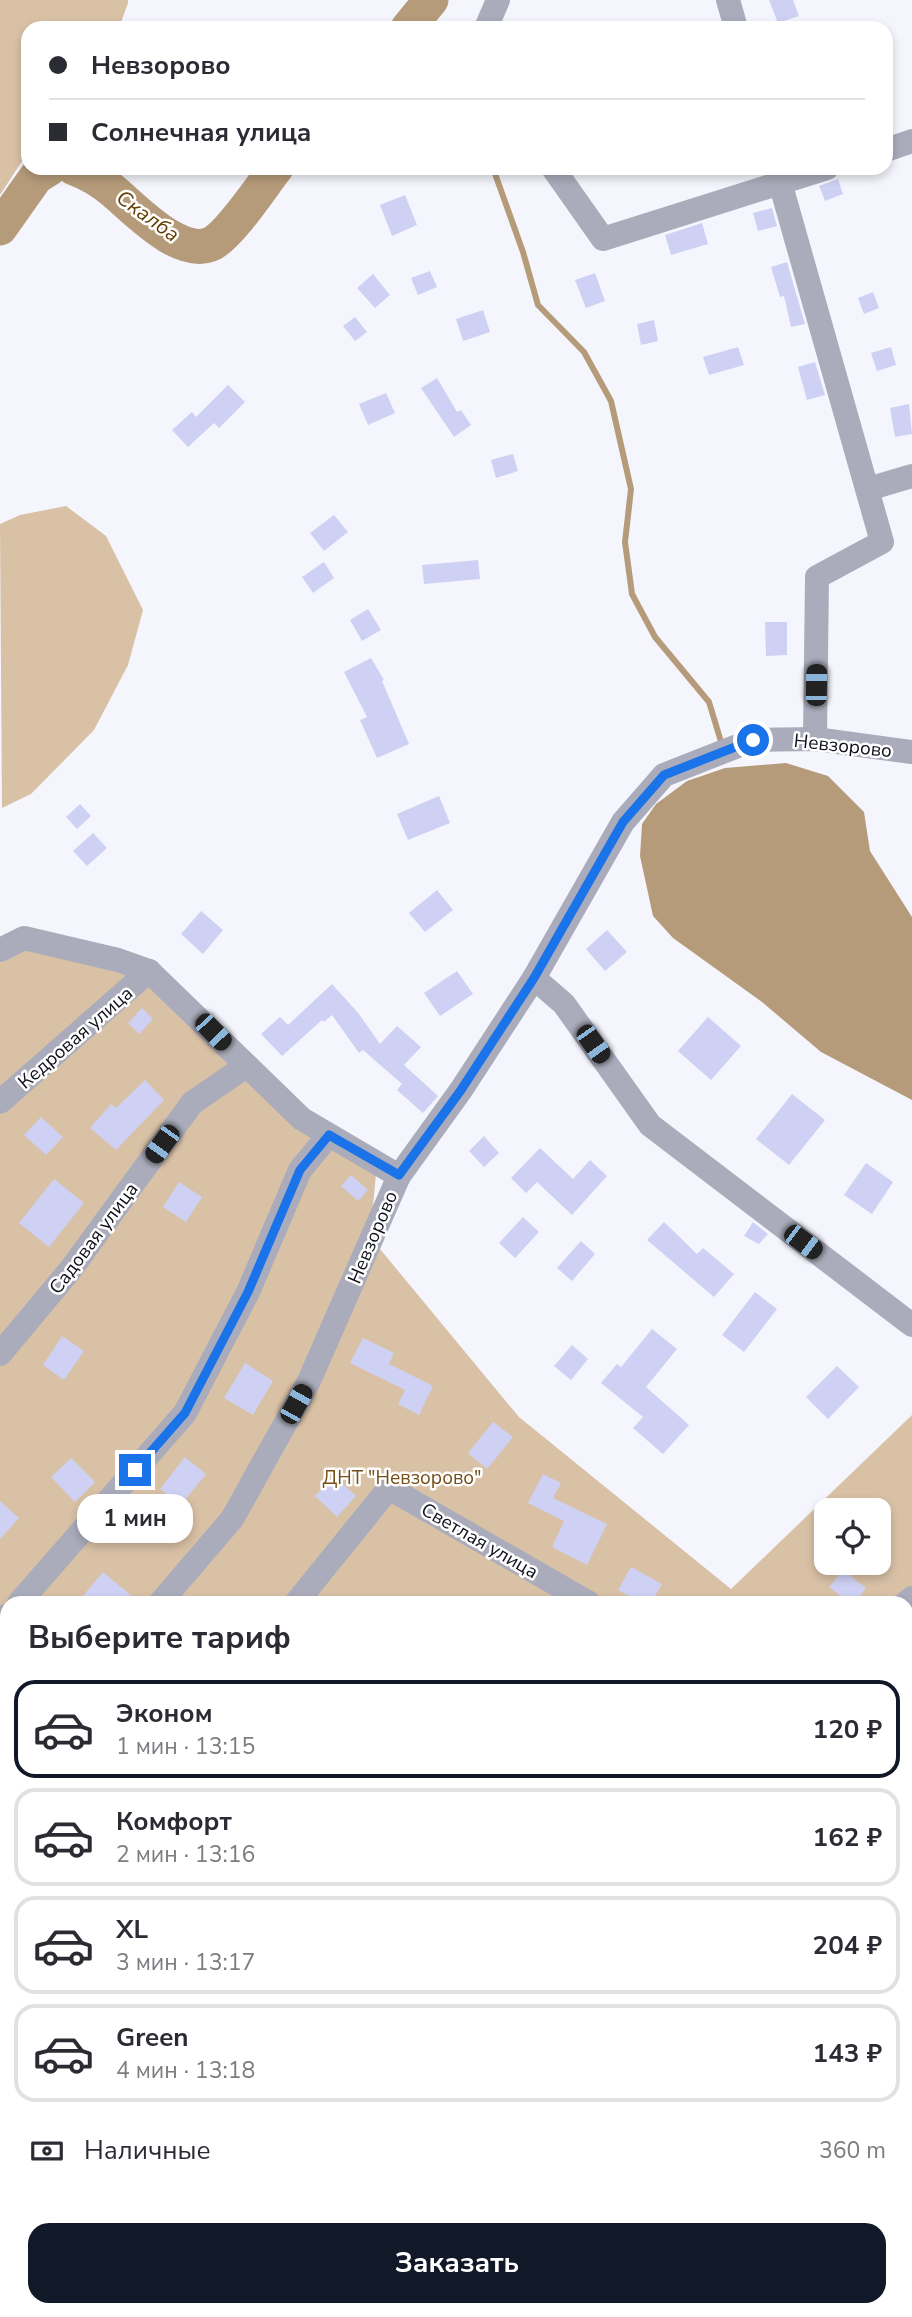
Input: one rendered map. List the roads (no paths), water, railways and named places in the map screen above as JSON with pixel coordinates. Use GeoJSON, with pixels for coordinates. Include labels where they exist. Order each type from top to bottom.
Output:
{"type":"FeatureCollection","features":[{"type":"Feature","properties":{"kind":"street"},"geometry":{"type":"LineString","coordinates":[[489,21],[498,0]]}},
{"type":"Feature","properties":{"kind":"street"},"geometry":{"type":"LineString","coordinates":[[728,0],[734,21]]}},
{"type":"Feature","properties":{"kind":"street"},"geometry":{"type":"LineString","coordinates":[[893,147],[912,141]]}},
{"type":"Feature","properties":{"kind":"street"},"geometry":{"type":"LineString","coordinates":[[558,175],[603,239],[778,175],[882,542],[817,577],[815,739]]}},
{"type":"Feature","properties":{"kind":"street"},"geometry":{"type":"LineString","coordinates":[[868,489],[912,476]]}},
{"type":"Feature","properties":{"kind":"street","name":"Невзорово"},"geometry":{"type":"LineString","coordinates":[[166,1596],[232,1520],[309,1381],[399,1175],[461,1090],[534,978],[623,822],[664,775],[753,740],[815,739],[912,752]]}},
{"type":"Feature","properties":{"kind":"street"},"geometry":{"type":"LineString","coordinates":[[0,950],[24,938],[118,960],[149,971],[302,1119],[399,1175]]}},
{"type":"Feature","properties":{"kind":"street","name":"Кедровая улица"},"geometry":{"type":"LineString","coordinates":[[0,1102],[149,971]]}},
{"type":"Feature","properties":{"kind":"street"},"geometry":{"type":"LineString","coordinates":[[534,978],[565,1004],[650,1125],[912,1325]]}},
{"type":"Feature","properties":{"kind":"street","name":"Садовая улица"},"geometry":{"type":"LineString","coordinates":[[0,1354],[71,1269],[192,1103],[246,1066]]}},
{"type":"Feature","properties":{"kind":"street"},"geometry":{"type":"LineString","coordinates":[[25,1596],[185,1413],[248,1292],[300,1170],[329,1135]]}},
{"type":"Feature","properties":{"kind":"street","name":"Светлая улица"},"geometry":{"type":"LineString","coordinates":[[302,1596],[389,1488],[577,1596]]}},
{"type":"Feature","properties":{"kind":"waterway","name":"Скалба"},"geometry":{"type":"LineString","coordinates":[[414,21],[431,0]]}},
{"type":"Feature","properties":{"kind":"waterway","name":"Скалба"},"geometry":{"type":"LineString","coordinates":[[0,228],[39,175]]}},
{"type":"Feature","properties":{"kind":"waterway","name":"Скалба"},"geometry":{"type":"LineString","coordinates":[[89,175],[112,190],[159,230],[187,244],[200,246],[213,243],[229,229],[271,175]]}},
{"type":"Feature","properties":{"kind":"waterway"},"geometry":{"type":"LineString","coordinates":[[496,175],[523,252],[538,305],[584,352],[611,401],[631,489],[625,542],[632,594],[655,637],[709,702],[722,745]]}},
{"type":"Feature","properties":{"kind":"park label","name":"ДНТ \"Невзорово\""},"geometry":{"type":"Point","coordinates":[402,1477]}}]}
